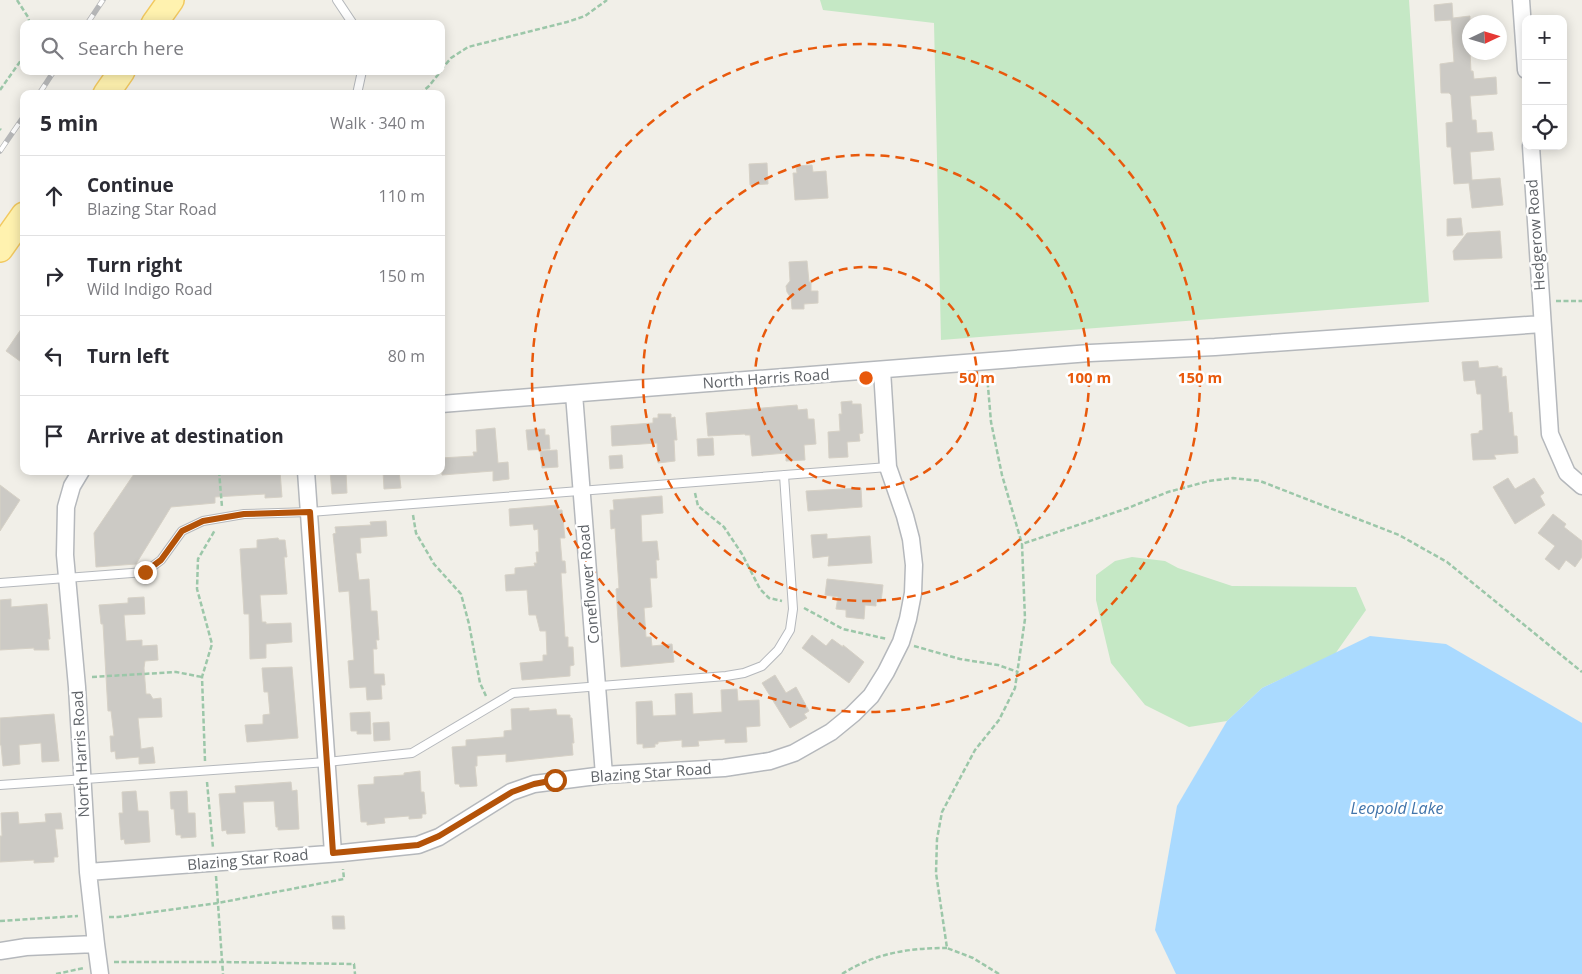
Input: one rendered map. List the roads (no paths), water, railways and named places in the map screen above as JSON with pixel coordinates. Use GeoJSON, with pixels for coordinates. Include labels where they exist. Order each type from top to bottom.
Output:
{"type":"FeatureCollection","features":[{"type":"Feature","properties":{"kind":"main road"},"geometry":{"type":"LineString","coordinates":[[157,20],[171,0]]}},
{"type":"Feature","properties":{"kind":"main road"},"geometry":{"type":"LineString","coordinates":[[109,90],[119,75]]}},
{"type":"Feature","properties":{"kind":"main road"},"geometry":{"type":"LineString","coordinates":[[0,249],[20,220]]}},
{"type":"Feature","properties":{"kind":"street"},"geometry":{"type":"LineString","coordinates":[[1521,0],[1525,60]]}},
{"type":"Feature","properties":{"kind":"street","name":"Hedgerow Road"},"geometry":{"type":"LineString","coordinates":[[1531,150],[1550,434],[1567,473],[1582,486]]}},
{"type":"Feature","properties":{"kind":"street","name":"North Harris Road"},"geometry":{"type":"LineString","coordinates":[[445,404],[1090,353],[1215,347],[1542,324]]}},
{"type":"Feature","properties":{"kind":"street","name":"Blazing Star Road"},"geometry":{"type":"LineString","coordinates":[[88,872],[418,845],[439,836],[512,792],[534,784],[604,775],[724,768],[770,761],[794,753],[831,732],[871,696],[886,672],[901,642],[913,593],[914,565],[911,539],[888,468],[882,370]]}},
{"type":"Feature","properties":{"kind":"street","name":"Coneflower Road"},"geometry":{"type":"LineString","coordinates":[[574,394],[604,775]]}},
{"type":"Feature","properties":{"kind":"street","name":"North Harris Road"},"geometry":{"type":"LineString","coordinates":[[79,475],[72,486],[66,507],[65,532],[88,872],[99,969]]}},
{"type":"Feature","properties":{"kind":"street"},"geometry":{"type":"LineString","coordinates":[[306,475],[327,762],[338,853]]}},
{"type":"Feature","properties":{"kind":"street"},"geometry":{"type":"LineString","coordinates":[[0,951],[26,946],[96,944]]}},
{"type":"Feature","properties":{"kind":"lane"},"geometry":{"type":"LineString","coordinates":[[337,0],[350,20]]}},
{"type":"Feature","properties":{"kind":"lane"},"geometry":{"type":"LineString","coordinates":[[358,90],[361,75]]}},
{"type":"Feature","properties":{"kind":"lane"},"geometry":{"type":"LineString","coordinates":[[0,583],[145,572],[161,560],[182,531],[203,521],[244,514],[310,512],[888,468]]}},
{"type":"Feature","properties":{"kind":"lane"},"geometry":{"type":"LineString","coordinates":[[0,785],[327,762],[412,753],[513,694],[726,676],[744,673],[762,666],[778,650],[790,630],[792,604],[784,475]]}},
{"type":"Feature","properties":{"kind":"water","name":"Leopold Lake"},"geometry":{"type":"Polygon","coordinates":[[[1370,636],[1446,644],[1582,723],[1582,974],[1176,974],[1155,930],[1177,806],[1227,721],[1262,688],[1370,636]]]}},
{"type":"Feature","properties":{"kind":"railway"},"geometry":{"type":"LineString","coordinates":[[90,20],[103,0]]}},
{"type":"Feature","properties":{"kind":"railway"},"geometry":{"type":"LineString","coordinates":[[42,90],[51,75]]}},
{"type":"Feature","properties":{"kind":"railway"},"geometry":{"type":"LineString","coordinates":[[0,151],[20,122]]}}]}
